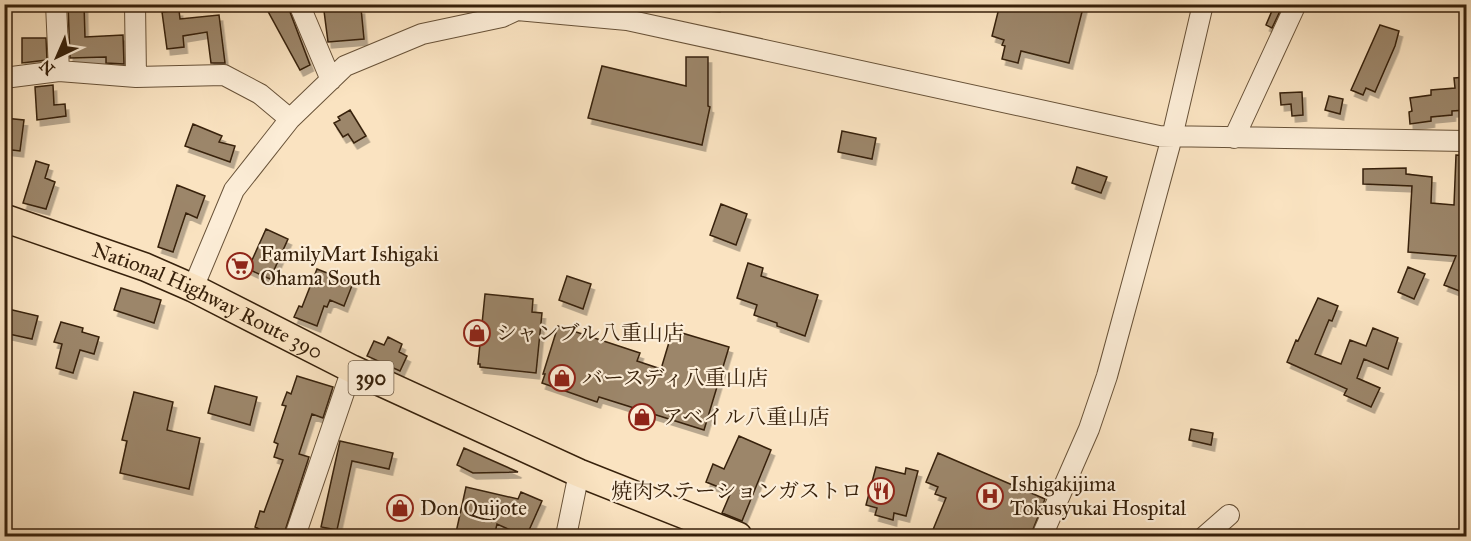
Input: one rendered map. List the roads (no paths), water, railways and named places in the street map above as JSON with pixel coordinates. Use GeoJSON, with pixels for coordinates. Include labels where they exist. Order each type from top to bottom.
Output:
{"type":"FeatureCollection","features":[{"type":"Feature","properties":{"kind":"highway","name":"National Highway Route 390"},"geometry":{"type":"LineString","coordinates":[[4,218],[145,267],[193,288],[352,369],[579,473],[738,537]]}},
{"type":"Feature","properties":{"kind":"street"},"geometry":{"type":"LineString","coordinates":[[56,4],[59,71]]}},
{"type":"Feature","properties":{"kind":"street"},"geometry":{"type":"LineString","coordinates":[[135,4],[136,77]]}},
{"type":"Feature","properties":{"kind":"street"},"geometry":{"type":"LineString","coordinates":[[299,4],[332,80]]}},
{"type":"Feature","properties":{"kind":"street"},"geometry":{"type":"LineString","coordinates":[[1042,537],[1089,429],[1103,387],[1172,137],[1203,4]]}},
{"type":"Feature","properties":{"kind":"street"},"geometry":{"type":"LineString","coordinates":[[1234,138],[1296,4]]}},
{"type":"Feature","properties":{"kind":"street"},"geometry":{"type":"LineString","coordinates":[[193,288],[234,190],[290,119],[345,66],[422,34],[502,17],[516,7],[627,20],[1159,136],[1467,141]]}},
{"type":"Feature","properties":{"kind":"street"},"geometry":{"type":"LineString","coordinates":[[4,78],[59,71],[136,77],[224,75],[260,94],[290,119]]}},
{"type":"Feature","properties":{"kind":"street"},"geometry":{"type":"LineString","coordinates":[[296,537],[352,369]]}},
{"type":"Feature","properties":{"kind":"street"},"geometry":{"type":"LineString","coordinates":[[566,537],[579,473]]}},
{"type":"Feature","properties":{"kind":"street"},"geometry":{"type":"LineString","coordinates":[[1205,537],[1229,515]]}},
{"type":"Feature","properties":{"kind":"place","name":"FamilyMart Ishigaki Ohama South"},"geometry":{"type":"Point","coordinates":[240,266]}},
{"type":"Feature","properties":{"kind":"place","name":"シャンブル八重山店"},"geometry":{"type":"Point","coordinates":[477,333]}},
{"type":"Feature","properties":{"kind":"place","name":"バースディ八重山店"},"geometry":{"type":"Point","coordinates":[562,378]}},
{"type":"Feature","properties":{"kind":"place","name":"アベイル八重山店"},"geometry":{"type":"Point","coordinates":[642,417]}},
{"type":"Feature","properties":{"kind":"place","name":"焼肉ステーションガストロ"},"geometry":{"type":"Point","coordinates":[881,491]}},
{"type":"Feature","properties":{"kind":"place","name":"Ishigakijima Tokusyukai Hospital"},"geometry":{"type":"Point","coordinates":[990,496]}},
{"type":"Feature","properties":{"kind":"place","name":"Don Quijote"},"geometry":{"type":"Point","coordinates":[400,508]}}]}
